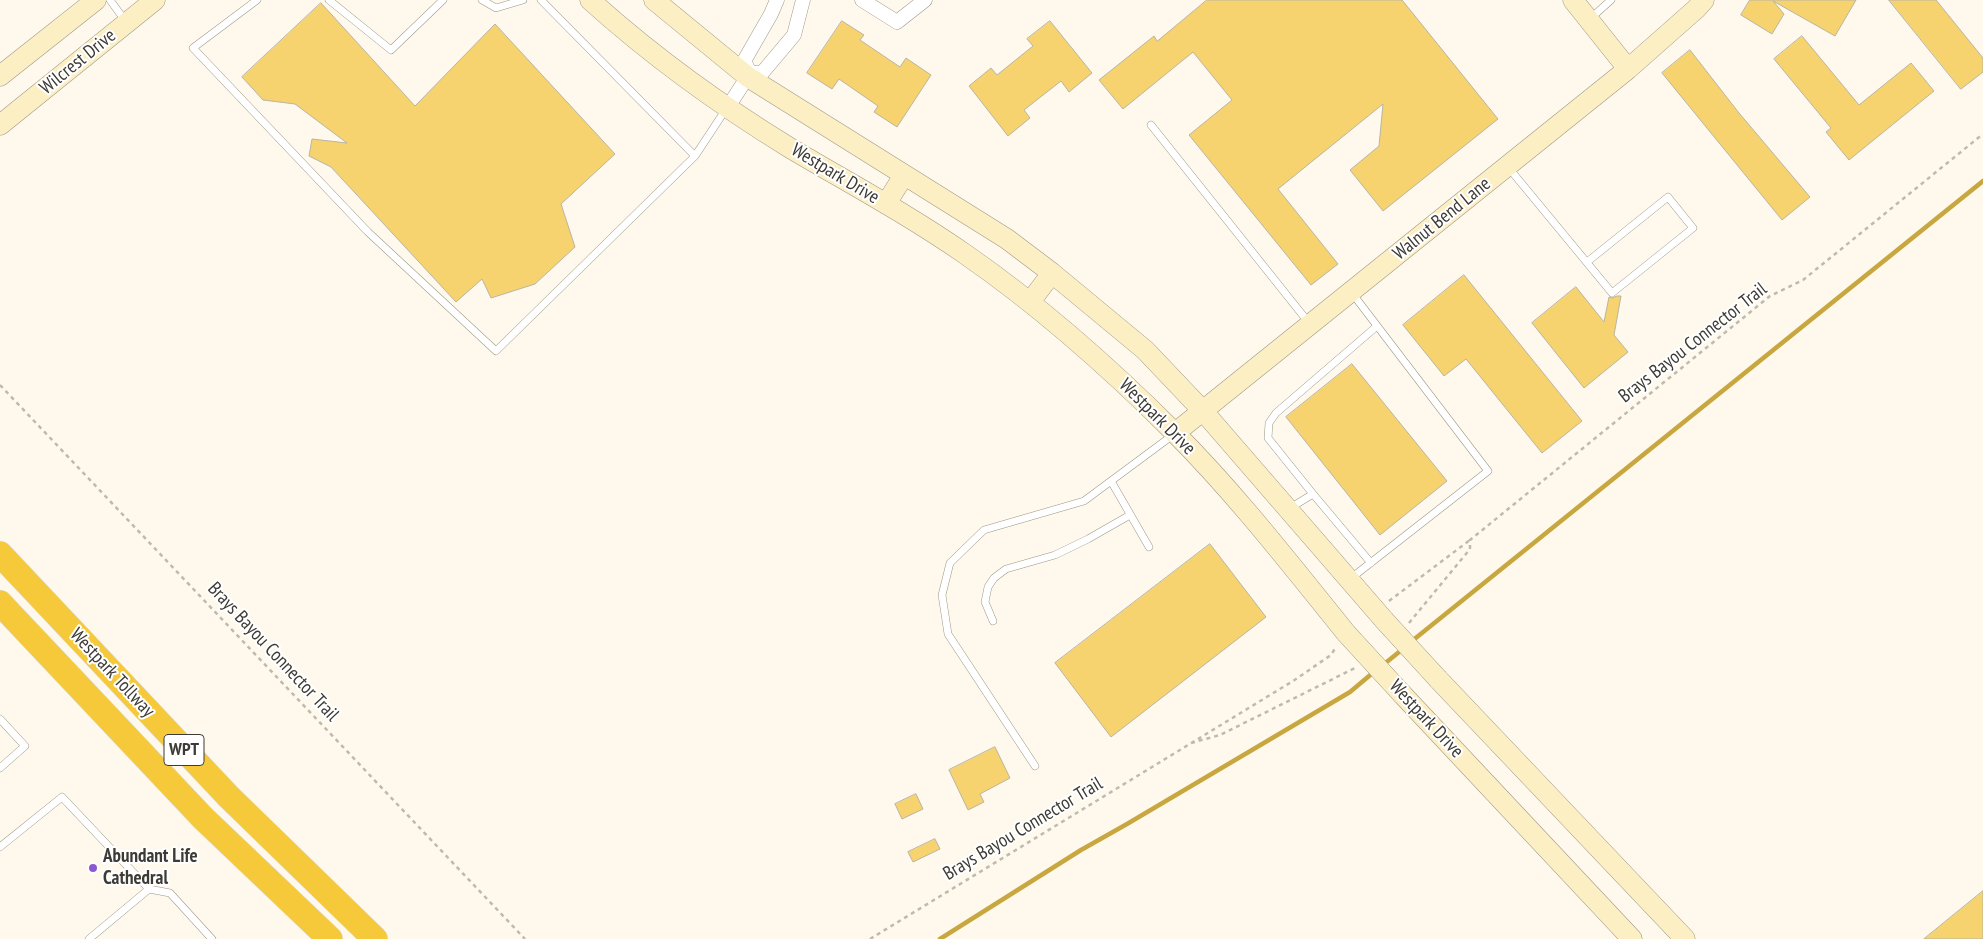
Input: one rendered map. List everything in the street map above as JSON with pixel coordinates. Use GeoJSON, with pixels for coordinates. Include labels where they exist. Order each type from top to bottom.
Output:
{"type":"FeatureCollection","features":[{"type":"Feature","properties":{"kind":"highway","name":"Westpark Tollway"},"geometry":{"type":"LineString","coordinates":[[0,554],[229,797],[375,939]]}},
{"type":"Feature","properties":{"kind":"highway","name":"Westpark Tollway"},"geometry":{"type":"LineString","coordinates":[[0,603],[203,818],[330,939]]}},
{"type":"Feature","properties":{"kind":"main road","name":"Wilcrest Drive"},"geometry":{"type":"LineString","coordinates":[[0,76],[96,0]]}},
{"type":"Feature","properties":{"kind":"main road","name":"Wilcrest Drive"},"geometry":{"type":"LineString","coordinates":[[0,125],[155,0]]}},
{"type":"Feature","properties":{"kind":"main road","name":"Westpark Drive"},"geometry":{"type":"LineString","coordinates":[[590,0],[630,36],[728,107],[964,254],[1030,302],[1117,377],[1175,433],[1227,490],[1346,633],[1632,939]]}},
{"type":"Feature","properties":{"kind":"main road","name":"Westpark Drive"},"geometry":{"type":"LineString","coordinates":[[654,0],[749,75],[1007,239],[1052,273],[1145,350],[1203,411],[1349,580],[1387,620],[1438,679],[1685,939]]}},
{"type":"Feature","properties":{"kind":"main road"},"geometry":{"type":"LineString","coordinates":[[1573,0],[1628,69]]}},
{"type":"Feature","properties":{"kind":"main road","name":"Walnut Bend Lane"},"geometry":{"type":"LineString","coordinates":[[1175,433],[1311,326],[1628,69],[1704,0]]}},
{"type":"Feature","properties":{"kind":"main road"},"geometry":{"type":"LineString","coordinates":[[886,204],[904,174]]}},
{"type":"Feature","properties":{"kind":"main road"},"geometry":{"type":"LineString","coordinates":[[1030,302],[1052,273]]}},
{"type":"Feature","properties":{"kind":"street"},"geometry":{"type":"LineString","coordinates":[[749,75],[744,61],[777,0]]}},
{"type":"Feature","properties":{"kind":"street"},"geometry":{"type":"LineString","coordinates":[[749,75],[762,74],[794,34],[803,0]]}},
{"type":"Feature","properties":{"kind":"street"},"geometry":{"type":"LineString","coordinates":[[862,0],[897,22],[925,0]]}},
{"type":"Feature","properties":{"kind":"street"},"geometry":{"type":"LineString","coordinates":[[728,107],[749,75]]}},
{"type":"Feature","properties":{"kind":"lane"},"geometry":{"type":"LineString","coordinates":[[110,0],[127,23]]}},
{"type":"Feature","properties":{"kind":"lane"},"geometry":{"type":"LineString","coordinates":[[257,0],[193,48],[368,232],[496,351],[695,156],[728,107]]}},
{"type":"Feature","properties":{"kind":"lane"},"geometry":{"type":"LineString","coordinates":[[329,0],[391,50],[444,0]]}},
{"type":"Feature","properties":{"kind":"lane"},"geometry":{"type":"LineString","coordinates":[[482,0],[496,8],[523,0]]}},
{"type":"Feature","properties":{"kind":"lane"},"geometry":{"type":"LineString","coordinates":[[541,0],[695,156]]}},
{"type":"Feature","properties":{"kind":"lane"},"geometry":{"type":"LineString","coordinates":[[1589,20],[1611,0]]}},
{"type":"Feature","properties":{"kind":"lane"},"geometry":{"type":"LineString","coordinates":[[1151,125],[1311,326]]}},
{"type":"Feature","properties":{"kind":"lane"},"geometry":{"type":"LineString","coordinates":[[1508,166],[1612,293],[1693,228],[1668,197],[1587,262]]}},
{"type":"Feature","properties":{"kind":"lane"},"geometry":{"type":"LineString","coordinates":[[1349,580],[1488,471],[1352,293]]}},
{"type":"Feature","properties":{"kind":"lane"},"geometry":{"type":"LineString","coordinates":[[1371,563],[1268,438],[1269,423],[1276,413],[1377,326]]}},
{"type":"Feature","properties":{"kind":"lane"},"geometry":{"type":"LineString","coordinates":[[1035,766],[948,634],[942,595],[950,563],[984,530],[1084,501],[1175,433]]}},
{"type":"Feature","properties":{"kind":"lane"},"geometry":{"type":"LineString","coordinates":[[1111,481],[1149,547]]}},
{"type":"Feature","properties":{"kind":"lane"},"geometry":{"type":"LineString","coordinates":[[1288,510],[1313,494]]}},
{"type":"Feature","properties":{"kind":"lane"},"geometry":{"type":"LineString","coordinates":[[993,621],[985,602],[988,587],[994,578],[1006,569],[1055,555],[1130,515]]}},
{"type":"Feature","properties":{"kind":"lane"},"geometry":{"type":"LineString","coordinates":[[0,719],[26,746],[0,768]]}},
{"type":"Feature","properties":{"kind":"lane"},"geometry":{"type":"LineString","coordinates":[[0,847],[62,797],[150,889],[170,893],[212,939]]}},
{"type":"Feature","properties":{"kind":"lane"},"geometry":{"type":"LineString","coordinates":[[89,939],[150,889]]}},
{"type":"Feature","properties":{"kind":"path","name":"Brays Bayou Connector Trail"},"geometry":{"type":"LineString","coordinates":[[1387,620],[1470,540],[1770,296],[1803,280],[1983,134]]}},
{"type":"Feature","properties":{"kind":"path","name":"Brays Bayou Connector Trail"},"geometry":{"type":"LineString","coordinates":[[0,385],[525,939]]}},
{"type":"Feature","properties":{"kind":"path","name":"Brays Bayou Connector Trail"},"geometry":{"type":"LineString","coordinates":[[1387,620],[1409,623],[1470,549],[1470,540]]}},
{"type":"Feature","properties":{"kind":"path","name":"Brays Bayou Connector Trail"},"geometry":{"type":"LineString","coordinates":[[870,939],[1293,681],[1331,655],[1346,633]]}},
{"type":"Feature","properties":{"kind":"path","name":"Brays Bayou Connector Trail"},"geometry":{"type":"LineString","coordinates":[[1191,742],[1220,736],[1352,670],[1359,664]]}},
{"type":"Feature","properties":{"kind":"building"},"geometry":{"type":"Polygon","coordinates":[[[1207,0],[1402,0],[1498,119],[1383,211],[1350,170],[1379,146],[1383,104],[1278,189],[1338,264],[1311,285],[1189,135],[1232,100],[1193,52],[1123,109],[1099,80],[1154,36],[1157,41],[1207,0]]]}},
{"type":"Feature","properties":{"kind":"building"},"geometry":{"type":"Polygon","coordinates":[[[1750,0],[1856,0],[1835,36],[1773,1],[1784,14],[1772,34],[1741,15],[1750,0]]]}},
{"type":"Feature","properties":{"kind":"building"},"geometry":{"type":"Polygon","coordinates":[[[1889,0],[1936,0],[1983,58],[1983,72],[1961,89],[1889,0]]]}},
{"type":"Feature","properties":{"kind":"building"},"geometry":{"type":"Polygon","coordinates":[[[321,3],[415,106],[495,24],[615,154],[561,204],[575,247],[535,284],[491,298],[482,279],[456,302],[331,167],[309,156],[312,139],[347,143],[295,104],[263,100],[242,77],[321,3]]]}},
{"type":"Feature","properties":{"kind":"building"},"geometry":{"type":"Polygon","coordinates":[[[842,21],[864,35],[860,40],[900,67],[906,58],[931,75],[897,127],[874,112],[878,106],[839,79],[832,89],[807,73],[842,21]]]}},
{"type":"Feature","properties":{"kind":"building"},"geometry":{"type":"Polygon","coordinates":[[[1050,21],[1092,73],[1069,92],[1061,81],[1024,110],[1030,118],[1008,136],[969,86],[991,68],[997,75],[1033,46],[1027,39],[1050,21]]]}},
{"type":"Feature","properties":{"kind":"building"},"geometry":{"type":"Polygon","coordinates":[[[1802,36],[1859,105],[1911,63],[1934,91],[1849,160],[1826,132],[1831,128],[1774,59],[1802,36]]]}},
{"type":"Feature","properties":{"kind":"building"},"geometry":{"type":"Polygon","coordinates":[[[1690,50],[1739,113],[1810,197],[1782,220],[1662,73],[1690,50]]]}},
{"type":"Feature","properties":{"kind":"building"},"geometry":{"type":"Polygon","coordinates":[[[1464,275],[1582,421],[1542,453],[1466,359],[1444,376],[1403,325],[1464,275]]]}},
{"type":"Feature","properties":{"kind":"building"},"geometry":{"type":"Polygon","coordinates":[[[1576,287],[1604,322],[1609,297],[1621,296],[1614,335],[1628,352],[1584,388],[1532,323],[1576,287]]]}},
{"type":"Feature","properties":{"kind":"building"},"geometry":{"type":"Polygon","coordinates":[[[1352,364],[1447,481],[1380,535],[1286,417],[1352,364]]]}},
{"type":"Feature","properties":{"kind":"building"},"geometry":{"type":"Polygon","coordinates":[[[1210,544],[1266,617],[1111,737],[1055,663],[1210,544]]]}},
{"type":"Feature","properties":{"kind":"building"},"geometry":{"type":"Polygon","coordinates":[[[995,747],[1010,778],[980,794],[984,802],[968,810],[949,770],[995,747]]]}},
{"type":"Feature","properties":{"kind":"building"},"geometry":{"type":"Polygon","coordinates":[[[916,794],[923,809],[902,819],[895,804],[916,794]]]}},
{"type":"Feature","properties":{"kind":"building"},"geometry":{"type":"Polygon","coordinates":[[[935,839],[940,849],[913,862],[908,852],[935,839]]]}},
{"type":"Feature","properties":{"kind":"building"},"geometry":{"type":"Polygon","coordinates":[[[1983,891],[1983,939],[1924,939],[1983,891]]]}},
{"type":"Feature","properties":{"kind":"waterway"},"geometry":{"type":"LineString","coordinates":[[1412,641],[1983,181]]}},
{"type":"Feature","properties":{"kind":"waterway"},"geometry":{"type":"LineString","coordinates":[[1383,665],[1404,648]]}},
{"type":"Feature","properties":{"kind":"waterway"},"geometry":{"type":"LineString","coordinates":[[940,939],[1081,850],[1350,692],[1375,671]]}},
{"type":"Feature","properties":{"kind":"place","name":"Abundant Life Cathedral"},"geometry":{"type":"Point","coordinates":[93,868]}}]}
